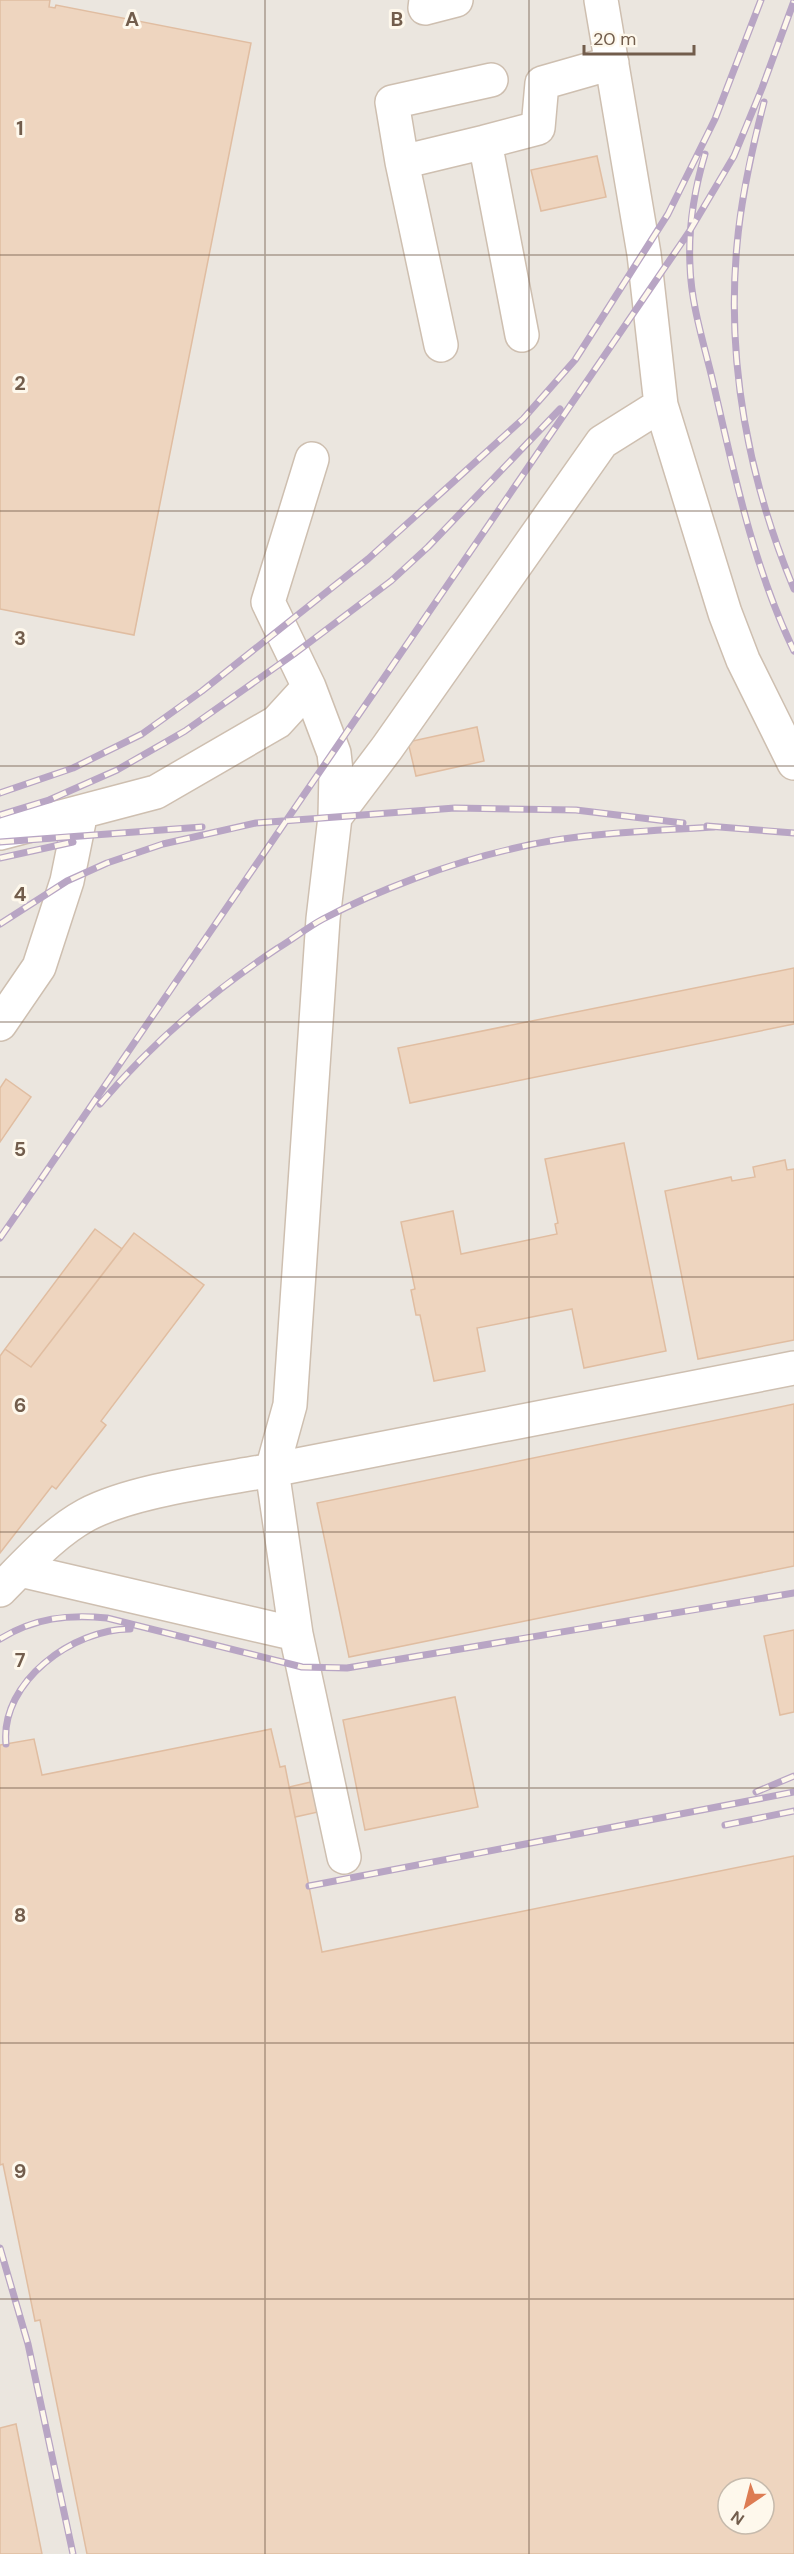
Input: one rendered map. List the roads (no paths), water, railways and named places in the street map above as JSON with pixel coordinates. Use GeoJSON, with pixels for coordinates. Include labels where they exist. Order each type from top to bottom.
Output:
{"type":"FeatureCollection","features":[{"type":"Feature","properties":{"kind":"street"},"geometry":{"type":"LineString","coordinates":[[426,0],[425,8],[456,0]]}},
{"type":"Feature","properties":{"kind":"street"},"geometry":{"type":"LineString","coordinates":[[602,0],[644,254],[661,405],[725,613],[743,660],[794,763]]}},
{"type":"Feature","properties":{"kind":"street"},"geometry":{"type":"LineString","coordinates":[[402,162],[538,128],[543,83],[612,63]]}},
{"type":"Feature","properties":{"kind":"street"},"geometry":{"type":"LineString","coordinates":[[441,345],[402,162],[392,102],[491,80]]}},
{"type":"Feature","properties":{"kind":"street"},"geometry":{"type":"LineString","coordinates":[[485,142],[522,335]]}},
{"type":"Feature","properties":{"kind":"street"},"geometry":{"type":"LineString","coordinates":[[335,817],[387,748],[602,442],[661,405]]}},
{"type":"Feature","properties":{"kind":"street"},"geometry":{"type":"LineString","coordinates":[[312,459],[268,602],[309,687],[334,753],[336,771],[335,817],[323,919],[290,1405],[272,1470],[296,1634],[344,1857]]}},
{"type":"Feature","properties":{"kind":"street"},"geometry":{"type":"LineString","coordinates":[[2,833],[156,792],[277,722],[309,687]]}},
{"type":"Feature","properties":{"kind":"street"},"geometry":{"type":"LineString","coordinates":[[0,1024],[39,967],[67,881],[81,812]]}},
{"type":"Feature","properties":{"kind":"street"},"geometry":{"type":"LineString","coordinates":[[10,1580],[56,1535],[86,1515],[108,1505],[150,1494],[794,1368]]}},
{"type":"Feature","properties":{"kind":"street"},"geometry":{"type":"LineString","coordinates":[[10,1580],[296,1634]]}},
{"type":"Feature","properties":{"kind":"railway"},"geometry":{"type":"LineString","coordinates":[[0,793],[73,768],[142,734],[202,691],[368,559],[523,419],[575,360],[668,214],[715,119],[761,0]]}},
{"type":"Feature","properties":{"kind":"railway"},"geometry":{"type":"LineString","coordinates":[[41,1179],[689,232],[734,156],[794,1]]}},
{"type":"Feature","properties":{"kind":"railway"},"geometry":{"type":"LineString","coordinates":[[764,102],[741,209],[734,289],[735,333],[744,421],[753,464],[778,548],[794,589]]}},
{"type":"Feature","properties":{"kind":"railway"},"geometry":{"type":"LineString","coordinates":[[705,154],[695,195],[690,237],[691,280],[695,309],[746,519],[767,586],[794,651]]}},
{"type":"Feature","properties":{"kind":"railway"},"geometry":{"type":"LineString","coordinates":[[0,815],[49,800],[117,770],[185,731],[294,654],[391,581],[428,547],[560,409]]}},
{"type":"Feature","properties":{"kind":"railway"},"geometry":{"type":"LineString","coordinates":[[0,924],[67,881],[107,863],[163,844],[256,823],[455,808],[576,810],[683,823]]}},
{"type":"Feature","properties":{"kind":"railway"},"geometry":{"type":"LineString","coordinates":[[707,826],[794,833]]}},
{"type":"Feature","properties":{"kind":"railway"},"geometry":{"type":"LineString","coordinates":[[0,842],[202,827]]}},
{"type":"Feature","properties":{"kind":"railway"},"geometry":{"type":"LineString","coordinates":[[100,1104],[162,1039],[229,982],[317,922],[344,908],[415,878],[488,855],[535,844],[612,834],[714,827]]}},
{"type":"Feature","properties":{"kind":"railway"},"geometry":{"type":"LineString","coordinates":[[0,858],[73,842]]}},
{"type":"Feature","properties":{"kind":"railway"},"geometry":{"type":"LineString","coordinates":[[0,1238],[46,1172]]}},
{"type":"Feature","properties":{"kind":"railway"},"geometry":{"type":"LineString","coordinates":[[0,1639],[26,1626],[52,1619],[107,1618],[302,1667],[347,1668],[794,1593]]}},
{"type":"Feature","properties":{"kind":"railway"},"geometry":{"type":"LineString","coordinates":[[6,1744],[7,1721],[15,1699],[28,1680],[45,1663],[86,1638],[108,1631],[130,1629]]}},
{"type":"Feature","properties":{"kind":"railway"},"geometry":{"type":"LineString","coordinates":[[756,1792],[794,1776]]}},
{"type":"Feature","properties":{"kind":"railway"},"geometry":{"type":"LineString","coordinates":[[309,1886],[794,1792]]}},
{"type":"Feature","properties":{"kind":"railway"},"geometry":{"type":"LineString","coordinates":[[725,1825],[794,1811]]}},
{"type":"Feature","properties":{"kind":"railway"},"geometry":{"type":"LineString","coordinates":[[0,2248],[28,2344],[73,2554]]}}]}
